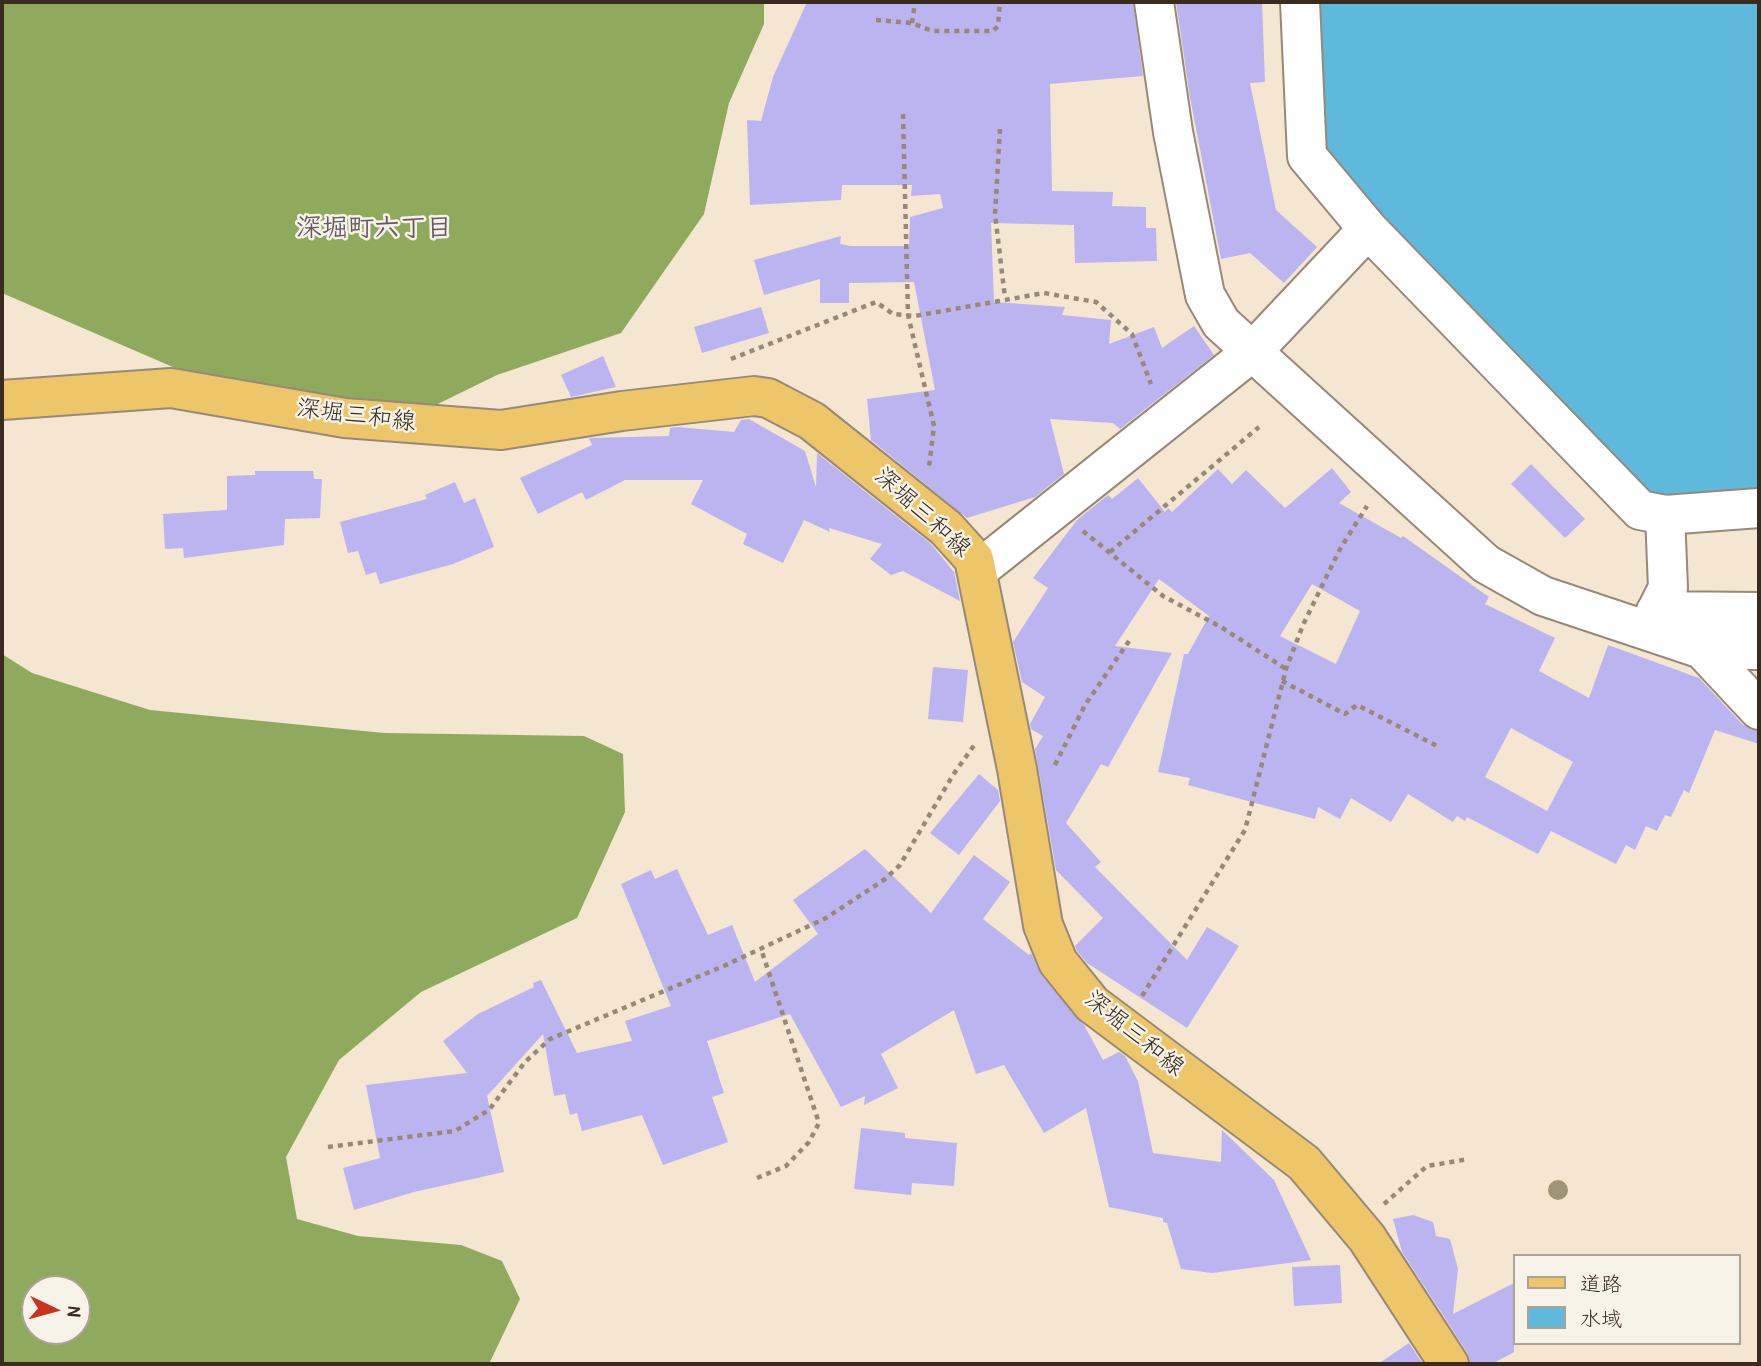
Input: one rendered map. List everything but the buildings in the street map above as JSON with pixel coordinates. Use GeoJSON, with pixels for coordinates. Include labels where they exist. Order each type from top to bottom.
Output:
{"type":"FeatureCollection","features":[{"type":"Feature","properties":{"kind":"main road","name":"深堀三和線"},"geometry":{"type":"LineString","coordinates":[[2,400],[171,388],[345,418],[501,430],[622,411],[754,396],[768,398],[812,421],[923,509],[967,548],[974,559],[1006,714],[1042,925],[1050,944],[1076,986],[1122,1028],[1290,1150],[1358,1226],[1449,1364]]}},
{"type":"Feature","properties":{"kind":"street"},"geometry":{"type":"LineString","coordinates":[[1154,2],[1172,132],[1205,295],[1221,323],[1385,475],[1486,564],[1543,596],[1651,621],[1702,649],[1759,710]]}},
{"type":"Feature","properties":{"kind":"street"},"geometry":{"type":"LineString","coordinates":[[1300,2],[1307,156],[1368,229],[1640,510],[1665,514],[1759,508]]}},
{"type":"Feature","properties":{"kind":"street"},"geometry":{"type":"LineString","coordinates":[[977,571],[1252,352],[1368,229]]}},
{"type":"Feature","properties":{"kind":"street"},"geometry":{"type":"LineString","coordinates":[[1651,621],[1668,588],[1665,514]]}},
{"type":"Feature","properties":{"kind":"street"},"geometry":{"type":"LineString","coordinates":[[1651,621],[1759,612]]}},
{"type":"Feature","properties":{"kind":"street"},"geometry":{"type":"LineString","coordinates":[[1702,649],[1759,650]]}},
{"type":"Feature","properties":{"kind":"path"},"geometry":{"type":"LineString","coordinates":[[912,23],[915,2]]}},
{"type":"Feature","properties":{"kind":"path"},"geometry":{"type":"LineString","coordinates":[[876,20],[912,23],[932,32],[993,31],[998,26],[1000,2]]}},
{"type":"Feature","properties":{"kind":"path"},"geometry":{"type":"LineString","coordinates":[[903,114],[908,315],[934,426],[923,509]]}},
{"type":"Feature","properties":{"kind":"path"},"geometry":{"type":"LineString","coordinates":[[1000,129],[995,214],[1005,298]]}},
{"type":"Feature","properties":{"kind":"path"},"geometry":{"type":"LineString","coordinates":[[722,363],[876,302],[893,314],[908,315],[1044,293],[1096,302],[1132,334],[1166,421]]}},
{"type":"Feature","properties":{"kind":"path"},"geometry":{"type":"LineString","coordinates":[[1110,552],[1259,427]]}},
{"type":"Feature","properties":{"kind":"path"},"geometry":{"type":"LineString","coordinates":[[1122,1028],[1245,830],[1282,681],[1303,625],[1340,549],[1385,475]]}},
{"type":"Feature","properties":{"kind":"path"},"geometry":{"type":"LineString","coordinates":[[1055,509],[1163,596],[1221,626],[1286,669]]}},
{"type":"Feature","properties":{"kind":"path"},"geometry":{"type":"LineString","coordinates":[[1026,822],[1085,705],[1129,641]]}},
{"type":"Feature","properties":{"kind":"path"},"geometry":{"type":"LineString","coordinates":[[1282,681],[1345,714],[1357,705],[1438,747]]}},
{"type":"Feature","properties":{"kind":"path"},"geometry":{"type":"LineString","coordinates":[[328,1147],[455,1131],[489,1110],[525,1062],[550,1039],[761,950],[826,918],[885,879],[900,865],[953,775],[989,725],[1006,714]]}},
{"type":"Feature","properties":{"kind":"path"},"geometry":{"type":"LineString","coordinates":[[757,1178],[786,1166],[808,1142],[819,1123],[761,950]]}},
{"type":"Feature","properties":{"kind":"path"},"geometry":{"type":"LineString","coordinates":[[1358,1226],[1427,1166],[1469,1159]]}},
{"type":"Feature","properties":{"kind":"green space"},"geometry":{"type":"Polygon","coordinates":[[[2,2],[764,2],[764,24],[729,103],[704,214],[621,333],[497,375],[399,423],[258,404],[2,293],[2,2]]]}},
{"type":"Feature","properties":{"kind":"green space"},"geometry":{"type":"Polygon","coordinates":[[[2,654],[32,673],[150,710],[384,733],[584,736],[623,754],[625,812],[577,918],[421,992],[339,1060],[286,1157],[297,1219],[358,1236],[461,1245],[502,1261],[520,1299],[489,1364],[2,1364],[2,654]]]}},
{"type":"Feature","properties":{"kind":"water"},"geometry":{"type":"Polygon","coordinates":[[[1318,2],[1759,2],[1759,494],[1654,502],[1323,154],[1318,2]]]}},
{"type":"Feature","properties":{"kind":"district","name":"深堀町六丁目"},"geometry":{"type":"Point","coordinates":[374,229]}}]}
